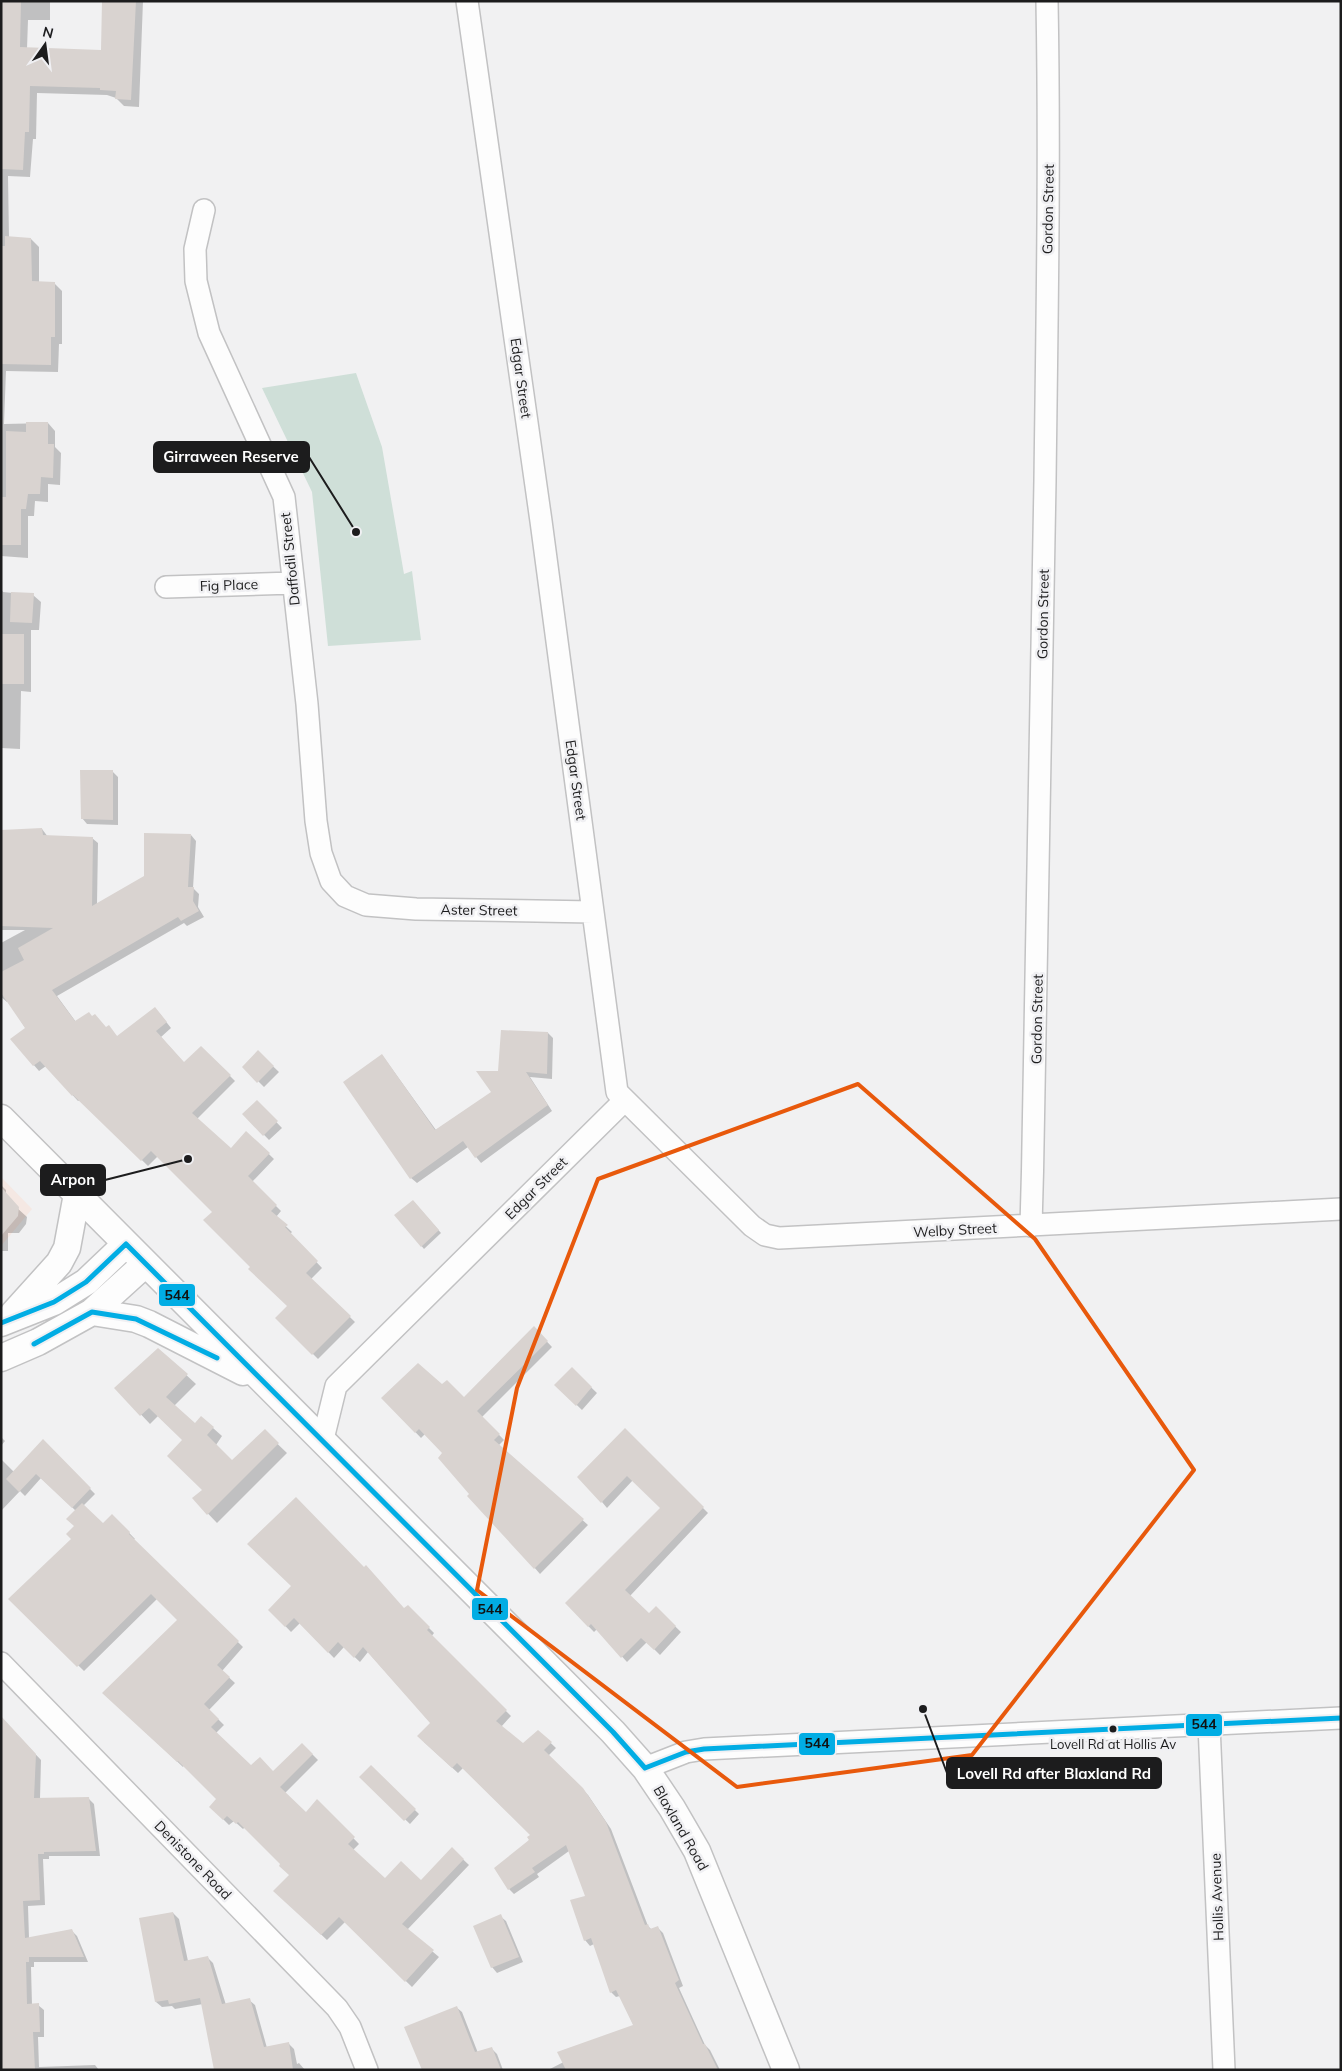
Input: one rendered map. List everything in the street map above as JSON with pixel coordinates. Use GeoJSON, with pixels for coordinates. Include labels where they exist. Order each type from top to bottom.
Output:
{"type":"FeatureCollection","features":[{"type":"Feature","properties":{"kind":"main road","name":"Blaxland Road"},"geometry":{"type":"LineString","coordinates":[[1,1118],[145,1264],[323,1439],[613,1732],[645,1768],[672,1808],[697,1851],[786,2070]]}},
{"type":"Feature","properties":{"kind":"main road"},"geometry":{"type":"LineString","coordinates":[[4,1322],[32,1295],[59,1263],[67,1248],[77,1194]]}},
{"type":"Feature","properties":{"kind":"main road"},"geometry":{"type":"LineString","coordinates":[[4,1322],[54,1302],[86,1282],[126,1244]]}},
{"type":"Feature","properties":{"kind":"main road"},"geometry":{"type":"LineString","coordinates":[[1,1358],[38,1342],[92,1312],[145,1264]]}},
{"type":"Feature","properties":{"kind":"main road"},"geometry":{"type":"LineString","coordinates":[[92,1312],[136,1319],[149,1324],[270,1386]]}},
{"type":"Feature","properties":{"kind":"street","name":"Edgar Street"},"geometry":{"type":"LineString","coordinates":[[323,1439],[336,1386],[624,1101],[616,1092],[542,521],[467,1]]}},
{"type":"Feature","properties":{"kind":"street","name":"Gordon Street"},"geometry":{"type":"LineString","coordinates":[[1031,1226],[1038,981],[1043,636],[1049,123],[1047,1]]}},
{"type":"Feature","properties":{"kind":"street","name":"Daffodil Street"},"geometry":{"type":"LineString","coordinates":[[204,210],[195,250],[196,281],[209,333],[284,497],[321,853],[331,881],[345,896],[366,906]]}},
{"type":"Feature","properties":{"kind":"street","name":"Fig Place"},"geometry":{"type":"LineString","coordinates":[[166,587],[292,583]]}},
{"type":"Feature","properties":{"kind":"street","name":"Aster Street"},"geometry":{"type":"LineString","coordinates":[[366,906],[416,909],[593,912]]}},
{"type":"Feature","properties":{"kind":"street","name":"Welby Street"},"geometry":{"type":"LineString","coordinates":[[624,1101],[752,1226],[765,1235],[792,1239],[1341,1209]]}},
{"type":"Feature","properties":{"kind":"street","name":"Denistone Road"},"geometry":{"type":"LineString","coordinates":[[1,1663],[337,2008],[350,2027],[368,2070]]}},
{"type":"Feature","properties":{"kind":"street"},"geometry":{"type":"LineString","coordinates":[[645,1768],[686,1752],[704,1749],[1341,1718]]}},
{"type":"Feature","properties":{"kind":"street","name":"Hollis Avenue"},"geometry":{"type":"LineString","coordinates":[[1209,1725],[1224,2070]]}},
{"type":"Feature","properties":{"kind":"highlighted area"},"geometry":{"type":"Polygon","coordinates":[[[858,1084],[1035,1239],[1194,1470],[972,1755],[737,1787],[477,1590],[517,1388],[598,1179],[858,1084]]]}},
{"type":"Feature","properties":{"kind":"shaded area"},"geometry":{"type":"Polygon","coordinates":[[[356,373],[382,447],[404,574],[412,571],[421,640],[328,646],[312,492],[262,388],[356,373]]]}},
{"type":"Feature","properties":{"kind":"shaded area"},"geometry":{"type":"Polygon","coordinates":[[[1,1177],[32,1209],[1,1246],[1,1177]]]}},
{"type":"Feature","properties":{"kind":"building"},"geometry":{"type":"Polygon","coordinates":[[[1,1],[21,1],[20,47],[101,50],[102,1],[136,1],[131,100],[115,99],[116,91],[100,90],[100,88],[30,86],[29,132],[25,132],[23,170],[1,169],[1,1]]]}},
{"type":"Feature","properties":{"kind":"building"},"geometry":{"type":"Polygon","coordinates":[[[5,236],[31,238],[32,281],[55,282],[55,337],[51,337],[51,365],[1,364],[1,246],[5,246],[5,236]]]}},
{"type":"Feature","properties":{"kind":"building"},"geometry":{"type":"Polygon","coordinates":[[[26,422],[48,422],[48,444],[54,444],[53,478],[41,477],[40,494],[28,494],[26,509],[21,509],[21,545],[1,545],[1,497],[6,497],[6,431],[26,432],[26,422]]]}},
{"type":"Feature","properties":{"kind":"building"},"geometry":{"type":"Polygon","coordinates":[[[11,592],[34,593],[32,623],[10,622],[11,592]]]}},
{"type":"Feature","properties":{"kind":"building"},"geometry":{"type":"Polygon","coordinates":[[[1,634],[24,634],[24,684],[1,684],[1,634]]]}},
{"type":"Feature","properties":{"kind":"building"},"geometry":{"type":"Polygon","coordinates":[[[80,770],[113,770],[113,820],[81,819],[80,770]]]}},
{"type":"Feature","properties":{"kind":"building"},"geometry":{"type":"Polygon","coordinates":[[[42,828],[43,835],[93,837],[92,906],[144,876],[144,833],[191,834],[188,887],[194,887],[193,901],[199,911],[181,921],[178,917],[52,990],[75,1021],[89,1012],[92,1016],[95,1014],[106,1027],[109,1025],[117,1036],[155,1007],[167,1022],[156,1031],[184,1062],[201,1046],[231,1075],[192,1113],[231,1148],[246,1131],[270,1153],[248,1176],[277,1205],[271,1211],[288,1225],[285,1227],[318,1261],[306,1273],[351,1316],[312,1355],[275,1318],[287,1306],[248,1269],[250,1267],[203,1220],[212,1212],[151,1151],[141,1161],[72,1096],[40,1061],[33,1066],[10,1039],[25,1028],[1,993],[1,972],[24,960],[18,948],[53,928],[1,926],[1,830],[42,828]]]}},
{"type":"Feature","properties":{"kind":"building"},"geometry":{"type":"Polygon","coordinates":[[[501,1030],[548,1032],[547,1074],[526,1072],[548,1105],[475,1158],[463,1141],[410,1179],[343,1082],[382,1054],[435,1130],[491,1092],[476,1071],[498,1071],[501,1030]]]}},
{"type":"Feature","properties":{"kind":"building"},"geometry":{"type":"Polygon","coordinates":[[[258,1050],[274,1066],[257,1083],[242,1067],[258,1050]]]}},
{"type":"Feature","properties":{"kind":"building"},"geometry":{"type":"Polygon","coordinates":[[[257,1100],[278,1121],[263,1136],[242,1114],[257,1100]]]}},
{"type":"Feature","properties":{"kind":"building"},"geometry":{"type":"Polygon","coordinates":[[[1,1187],[19,1207],[18,1216],[1,1236],[1,1187]]]}},
{"type":"Feature","properties":{"kind":"building"},"geometry":{"type":"Polygon","coordinates":[[[413,1200],[439,1230],[421,1247],[394,1215],[413,1200]]]}},
{"type":"Feature","properties":{"kind":"building"},"geometry":{"type":"Polygon","coordinates":[[[534,1326],[548,1341],[477,1411],[500,1434],[494,1440],[584,1519],[534,1569],[467,1496],[469,1494],[438,1458],[442,1453],[419,1429],[415,1433],[381,1398],[418,1363],[442,1384],[447,1380],[464,1397],[534,1326]]]}},
{"type":"Feature","properties":{"kind":"building"},"geometry":{"type":"Polygon","coordinates":[[[158,1348],[188,1374],[166,1397],[195,1423],[201,1416],[214,1427],[207,1435],[232,1460],[265,1429],[279,1443],[207,1515],[192,1498],[202,1490],[167,1456],[182,1440],[149,1408],[140,1416],[114,1388],[158,1348]]]}},
{"type":"Feature","properties":{"kind":"building"},"geometry":{"type":"Polygon","coordinates":[[[572,1367],[592,1387],[576,1406],[554,1385],[572,1367]]]}},
{"type":"Feature","properties":{"kind":"building"},"geometry":{"type":"Polygon","coordinates":[[[625,1428],[704,1507],[625,1590],[649,1613],[656,1606],[676,1626],[654,1650],[641,1638],[621,1658],[591,1624],[588,1627],[565,1603],[660,1508],[627,1476],[601,1503],[577,1477],[625,1428]]]}},
{"type":"Feature","properties":{"kind":"building"},"geometry":{"type":"Polygon","coordinates":[[[43,1439],[91,1488],[72,1508],[36,1474],[19,1492],[6,1479],[43,1439]]]}},
{"type":"Feature","properties":{"kind":"building"},"geometry":{"type":"Polygon","coordinates":[[[296,1497],[364,1567],[366,1565],[404,1608],[408,1605],[430,1627],[427,1630],[507,1710],[496,1721],[523,1743],[538,1730],[552,1742],[544,1750],[583,1788],[606,1822],[645,1925],[648,1924],[650,1929],[658,1926],[679,1980],[675,1983],[703,2044],[705,2044],[718,2070],[566,2070],[557,2052],[633,2025],[616,1990],[610,1993],[591,1938],[584,1941],[570,1900],[585,1896],[566,1845],[532,1868],[535,1872],[508,1890],[494,1868],[529,1840],[527,1837],[530,1835],[457,1763],[452,1768],[417,1736],[430,1723],[363,1647],[354,1658],[338,1642],[328,1653],[294,1618],[285,1627],[268,1610],[291,1586],[247,1544],[296,1497]]]}},
{"type":"Feature","properties":{"kind":"building"},"geometry":{"type":"Polygon","coordinates":[[[82,1503],[103,1523],[112,1514],[130,1532],[129,1534],[239,1641],[217,1665],[230,1677],[204,1704],[219,1719],[211,1727],[251,1765],[260,1757],[273,1771],[302,1743],[313,1754],[280,1787],[306,1812],[317,1799],[355,1837],[348,1844],[385,1878],[401,1861],[421,1880],[452,1847],[464,1859],[402,1924],[434,1950],[405,1982],[339,1917],[321,1935],[273,1891],[289,1875],[279,1866],[280,1864],[238,1822],[236,1824],[227,1816],[223,1820],[209,1807],[216,1799],[178,1761],[102,1693],[177,1620],[151,1594],[77,1667],[8,1599],[71,1539],[66,1534],[74,1526],[66,1519],[82,1503]]]}},
{"type":"Feature","properties":{"kind":"building"},"geometry":{"type":"Polygon","coordinates":[[[1,1716],[36,1754],[34,1798],[89,1797],[96,1851],[44,1852],[44,1854],[38,1854],[40,1900],[23,1901],[25,1938],[72,1929],[84,1957],[29,1957],[29,1962],[26,1962],[27,2004],[39,2003],[40,2032],[33,2032],[35,2070],[1,2070],[1,1716]]]}},
{"type":"Feature","properties":{"kind":"building"},"geometry":{"type":"Polygon","coordinates":[[[371,1765],[416,1809],[404,1821],[359,1777],[371,1765]]]}},
{"type":"Feature","properties":{"kind":"building"},"geometry":{"type":"Polygon","coordinates":[[[173,1912],[184,1961],[208,1956],[222,2004],[250,1998],[264,2047],[289,2042],[293,2070],[214,2070],[200,1998],[169,2004],[168,2000],[155,2002],[139,1918],[173,1912]]]}},
{"type":"Feature","properties":{"kind":"building"},"geometry":{"type":"Polygon","coordinates":[[[501,1914],[519,1957],[491,1968],[473,1926],[501,1914]]]}},
{"type":"Feature","properties":{"kind":"building"},"geometry":{"type":"Polygon","coordinates":[[[457,2006],[475,2052],[492,2047],[501,2070],[422,2070],[404,2027],[457,2006]]]}},
{"type":"Feature","properties":{"kind":"transit line","name":"544"},"geometry":{"type":"LineString","coordinates":[[1,1323],[54,1302],[86,1282],[126,1244],[613,1732],[645,1768]]}},
{"type":"Feature","properties":{"kind":"transit line","name":"544"},"geometry":{"type":"LineString","coordinates":[[34,1344],[92,1312],[136,1319],[217,1358]]}},
{"type":"Feature","properties":{"kind":"transit line","name":"544"},"geometry":{"type":"LineString","coordinates":[[645,1768],[686,1752],[704,1749],[1341,1718]]}},
{"type":"Feature","properties":{"kind":"place","name":"Girraween Reserve"},"geometry":{"type":"Point","coordinates":[356,532]}},
{"type":"Feature","properties":{"kind":"place","name":"Arpon"},"geometry":{"type":"Point","coordinates":[188,1159]}},
{"type":"Feature","properties":{"kind":"place","name":"Lovell Rd after Blaxland Rd"},"geometry":{"type":"Point","coordinates":[923,1709]}},
{"type":"Feature","properties":{"kind":"place","name":"Lovell Rd at Hollis Av"},"geometry":{"type":"Point","coordinates":[1113,1729]}}]}
